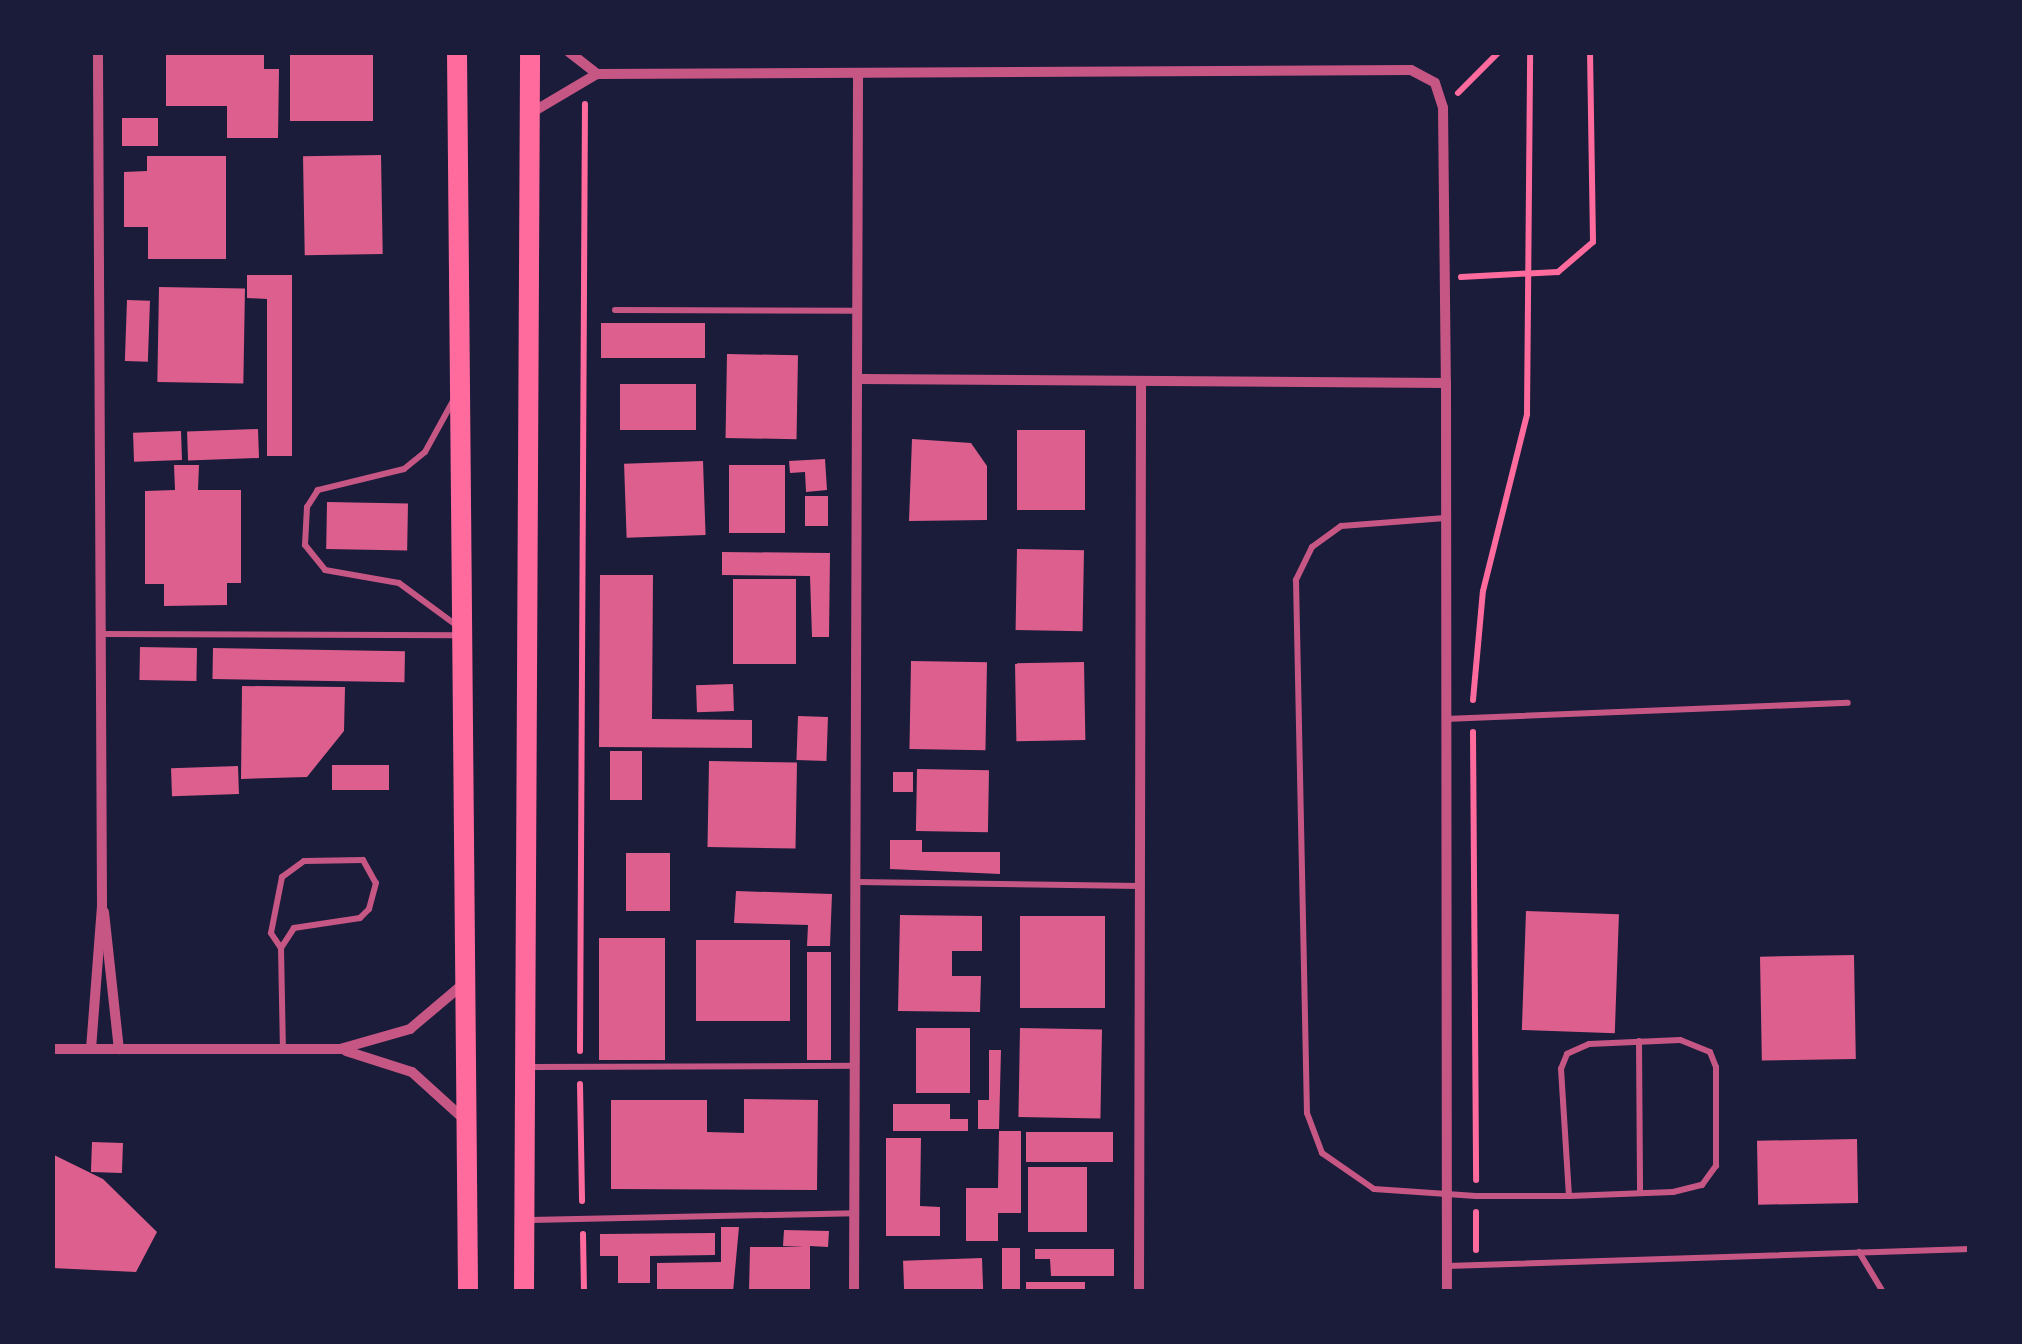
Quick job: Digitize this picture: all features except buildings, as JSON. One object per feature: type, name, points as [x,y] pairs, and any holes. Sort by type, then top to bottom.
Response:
[{"type":"main road","points":[[458,52],[468,1292]]},
{"type":"main road","points":[[524,1292],[526,116],[530,52]]},
{"type":"street","points":[[91,1049],[102,906],[98,52]]},
{"type":"street","points":[[569,52],[597,74]]},
{"type":"street","points":[[1162,52],[1162,68]]},
{"type":"street","points":[[526,116],[597,74],[1162,68],[1412,70],[1435,82],[1443,108],[1445,278],[1447,1292]]},
{"type":"street","points":[[854,1292],[861,379],[858,74]]},
{"type":"street","points":[[861,379],[1446,383]]},
{"type":"street","points":[[1139,1292],[1141,381]]},
{"type":"street","points":[[102,906],[119,1049]]},
{"type":"street","points":[[52,1049],[340,1049],[410,1029],[466,981]]},
{"type":"street","points":[[340,1049],[412,1072],[468,1123]]},
{"type":"lane","points":[[615,310],[860,311]]},
{"type":"lane","points":[[463,382],[415,461],[392,474],[336,480],[318,490],[307,507],[305,545],[317,566],[399,583],[465,633]]},
{"type":"lane","points":[[1445,518],[1340,526],[1312,547],[1295,598],[1306,1113],[1322,1153],[1354,1181],[1447,1196],[1569,1196],[1640,1193],[1702,1184],[1714,1174],[1718,1141],[1710,1052],[1688,1040],[1638,1041],[1581,1045],[1563,1062],[1569,1196]]},
{"type":"lane","points":[[101,634],[465,633]]},
{"type":"lane","points":[[1444,719],[1848,703]]},
{"type":"lane","points":[[281,948],[270,933],[282,877],[304,861],[362,860],[376,883],[370,908],[360,918],[294,928],[281,948],[276,969],[283,1049]]},
{"type":"lane","points":[[857,882],[1140,886]]},
{"type":"lane","points":[[1638,1041],[1640,1193]]},
{"type":"lane","points":[[524,1067],[856,1066]]},
{"type":"lane","points":[[524,1220],[854,1213]]},
{"type":"lane","points":[[1447,1266],[1970,1249]]},
{"type":"lane","points":[[1859,1252],[1883,1292]]},
{"type":"path","points":[[1443,108],[1499,52]]},
{"type":"path","points":[[1476,1265],[1476,631],[1527,414],[1532,275],[1530,52]]},
{"type":"path","points":[[1445,278],[1558,272],[1593,242],[1590,52]]},
{"type":"path","points":[[584,1292],[580,1066],[586,80]]}]
